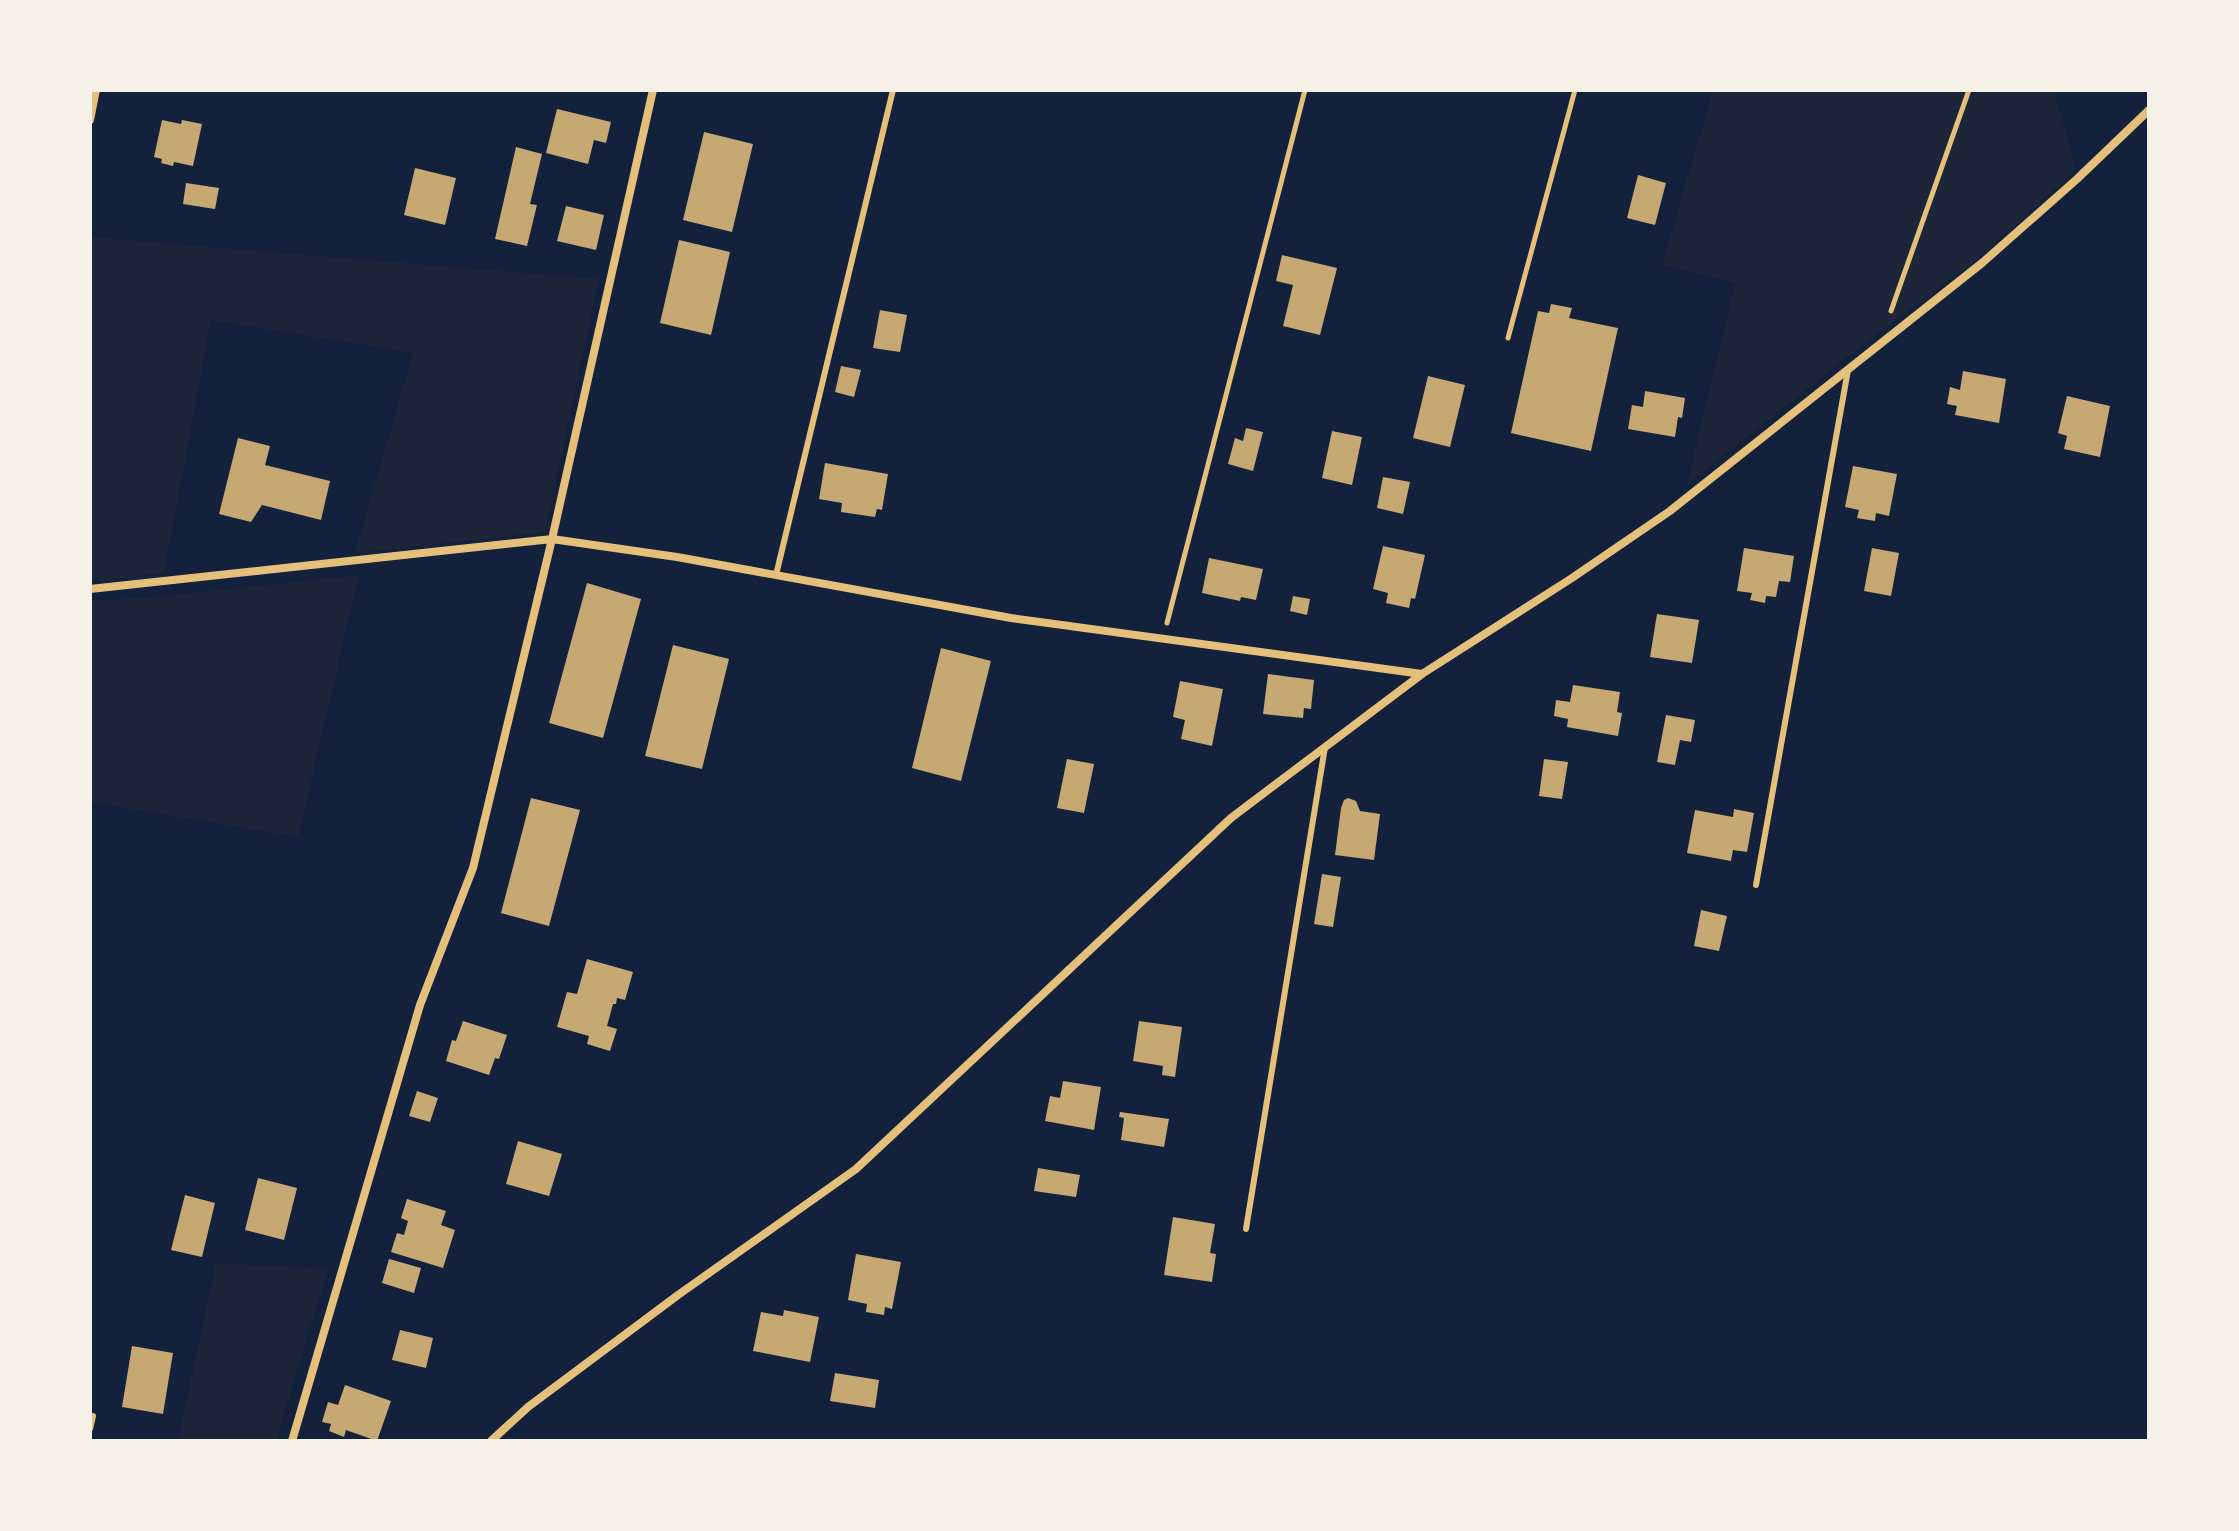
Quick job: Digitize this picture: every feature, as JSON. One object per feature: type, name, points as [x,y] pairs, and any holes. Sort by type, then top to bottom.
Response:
[{"type":"street","points":[[90,120],[96,90]]},
{"type":"street","points":[[292,1441],[420,1005],[473,868],[552,539],[653,90]]},
{"type":"street","points":[[491,1441],[528,1407],[856,1169],[1231,818],[1422,674],[1670,511],[1982,263],[2149,110]]},
{"type":"street","points":[[90,589],[552,539],[677,557],[1011,618],[1422,674]]},
{"type":"lane","points":[[776,575],[893,90]]},
{"type":"lane","points":[[1756,885],[1848,370]]},
{"type":"lane","points":[[1246,1229],[1326,747]]},
{"type":"lane","points":[[90,1429],[93,1416]]},
{"type":"path","points":[[1163,639],[1305,90]]},
{"type":"path","points":[[1508,338],[1575,90]]},
{"type":"path","points":[[1901,328],[1891,310],[1969,90]]},
{"type":"shaded area","points":[[1713,90],[2054,90],[2076,170],[1977,259],[1842,361],[1687,485],[1735,283],[1662,265]]},
{"type":"shaded area","points":[[90,237],[599,279],[545,532],[355,553],[413,353],[211,320],[164,573],[90,582]]},
{"type":"shaded area","points":[[359,575],[298,837],[90,802],[90,601]]},
{"type":"shaded area","points":[[216,1263],[328,1269],[276,1441],[178,1441]]},
{"type":"building","points":[[557,109],[611,122],[606,143],[594,140],[588,164],[546,153]]},
{"type":"building","points":[[162,120],[202,124],[193,166],[174,162],[173,166],[161,163],[162,159],[154,157]]},
{"type":"building","points":[[704,132],[753,144],[732,232],[683,220]]},
{"type":"building","points":[[516,147],[542,154],[530,204],[537,205],[527,246],[495,239]]},
{"type":"building","points":[[415,168],[456,178],[445,225],[404,215]]},
{"type":"building","points":[[1638,175],[1666,183],[1655,225],[1627,218]]},
{"type":"building","points":[[186,183],[219,188],[215,209],[183,204]]},
{"type":"building","points":[[566,206],[604,215],[596,250],[557,241]]},
{"type":"building","points":[[679,240],[730,252],[711,335],[660,323]]},
{"type":"building","points":[[1282,255],[1337,268],[1320,335],[1283,326],[1293,285],[1276,281]]},
{"type":"building","points":[[1551,304],[1572,308],[1569,318],[1618,328],[1591,451],[1511,433],[1538,311],[1549,313]]},
{"type":"building","points":[[880,310],[907,315],[900,352],[873,348]]},
{"type":"building","points":[[841,366],[861,370],[854,397],[835,392]]},
{"type":"building","points":[[1963,371],[2006,379],[1999,423],[1955,415],[1957,406],[1947,404],[1950,387],[1960,390]]},
{"type":"building","points":[[1428,376],[1465,385],[1450,447],[1413,438]]},
{"type":"building","points":[[1645,391],[1685,398],[1675,437],[1628,429],[1632,405],[1643,407]]},
{"type":"building","points":[[2067,396],[2110,406],[2100,457],[2064,449],[2067,436],[2058,433]]},
{"type":"building","points":[[1246,428],[1263,432],[1253,471],[1228,464],[1235,438],[1243,441]]},
{"type":"building","points":[[1332,431],[1362,437],[1352,485],[1322,478]]},
{"type":"building","points":[[238,438],[270,446],[265,465],[330,481],[321,520],[262,505],[251,522],[219,514]]},
{"type":"building","points":[[825,463],[888,474],[882,510],[877,509],[875,517],[841,512],[842,503],[819,499]]},
{"type":"building","points":[[1853,466],[1897,474],[1889,516],[1876,513],[1875,521],[1857,518],[1859,510],[1845,507]]},
{"type":"building","points":[[1383,477],[1410,482],[1403,514],[1377,508]]},
{"type":"building","points":[[1383,546],[1425,555],[1415,599],[1411,598],[1409,608],[1386,603],[1388,593],[1373,589]]},
{"type":"building","points":[[1744,548],[1794,556],[1790,582],[1779,581],[1776,597],[1766,596],[1765,603],[1750,600],[1752,593],[1737,591]]},
{"type":"building","points":[[1872,548],[1899,553],[1891,596],[1864,591]]},
{"type":"building","points":[[1209,558],[1263,569],[1256,600],[1241,597],[1240,601],[1202,593]]},
{"type":"building","points":[[587,583],[641,599],[603,738],[549,723]]},
{"type":"building","points":[[1293,596],[1310,599],[1307,615],[1290,611]]},
{"type":"building","points":[[1657,614],[1699,620],[1692,663],[1650,657]]},
{"type":"building","points":[[673,645],[729,659],[702,769],[645,756]]},
{"type":"building","points":[[941,648],[991,661],[961,781],[912,768]]},
{"type":"building","points":[[1268,674],[1314,680],[1311,709],[1304,708],[1303,718],[1263,714]]},
{"type":"building","points":[[1180,681],[1223,689],[1212,746],[1181,739],[1185,720],[1173,717]]},
{"type":"building","points":[[1573,685],[1620,692],[1617,712],[1622,713],[1618,736],[1567,727],[1568,719],[1554,716],[1556,700],[1570,702]]},
{"type":"building","points":[[1666,715],[1695,720],[1691,742],[1680,740],[1675,765],[1657,762]]},
{"type":"building","points":[[1067,759],[1094,764],[1084,813],[1057,808]]},
{"type":"building","points":[[1544,759],[1568,762],[1562,799],[1539,796]]},
{"type":"building","points":[[531,798],[580,810],[549,926],[501,913]]},
{"type":"building","points":[[1348,798],[1356,801],[1360,811],[1380,814],[1374,860],[1335,855],[1341,808]]},
{"type":"building","points":[[1734,809],[1754,813],[1747,852],[1733,850],[1731,861],[1687,853],[1695,810],[1733,817]]},
{"type":"building","points":[[1322,874],[1341,877],[1333,927],[1314,924]]},
{"type":"building","points":[[1701,910],[1727,916],[1719,951],[1694,946]]},
{"type":"building","points":[[587,959],[633,972],[625,1000],[617,998],[616,1004],[613,1004],[607,1026],[617,1029],[610,1051],[587,1044],[589,1036],[557,1027],[567,992],[577,994]]},
{"type":"building","points":[[463,1021],[507,1035],[499,1059],[495,1058],[489,1075],[446,1061],[452,1040],[456,1041]]},
{"type":"building","points":[[1139,1021],[1182,1027],[1175,1077],[1162,1075],[1163,1066],[1133,1061]]},
{"type":"building","points":[[1063,1081],[1101,1087],[1094,1130],[1045,1121],[1050,1096],[1060,1098]]},
{"type":"building","points":[[417,1091],[438,1098],[430,1122],[409,1116]]},
{"type":"building","points":[[1120,1112],[1169,1119],[1164,1147],[1121,1140],[1124,1118],[1119,1117]]},
{"type":"building","points":[[518,1141],[562,1154],[549,1196],[506,1184]]},
{"type":"building","points":[[1038,1168],[1080,1175],[1076,1197],[1034,1191]]},
{"type":"building","points":[[258,1178],[297,1188],[284,1240],[245,1230]]},
{"type":"building","points":[[185,1195],[215,1203],[202,1257],[171,1250]]},
{"type":"building","points":[[407,1199],[446,1211],[441,1225],[455,1230],[443,1268],[391,1252],[397,1233],[404,1235],[408,1221],[401,1218]]},
{"type":"building","points":[[1173,1217],[1215,1224],[1210,1253],[1216,1254],[1212,1282],[1164,1275]]},
{"type":"building","points":[[856,1254],[901,1262],[892,1309],[885,1307],[884,1315],[866,1312],[867,1304],[848,1300]]},
{"type":"building","points":[[389,1259],[421,1268],[414,1293],[382,1283]]},
{"type":"building","points":[[784,1310],[819,1317],[810,1362],[753,1351],[761,1312],[783,1316]]},
{"type":"building","points":[[400,1330],[433,1338],[426,1368],[392,1360]]},
{"type":"building","points":[[132,1346],[173,1353],[163,1414],[122,1407]]},
{"type":"building","points":[[835,1373],[879,1380],[875,1408],[830,1401]]},
{"type":"building","points":[[345,1385],[391,1401],[377,1441],[346,1430],[344,1437],[329,1431],[331,1424],[322,1422],[328,1402],[338,1405]]}]
